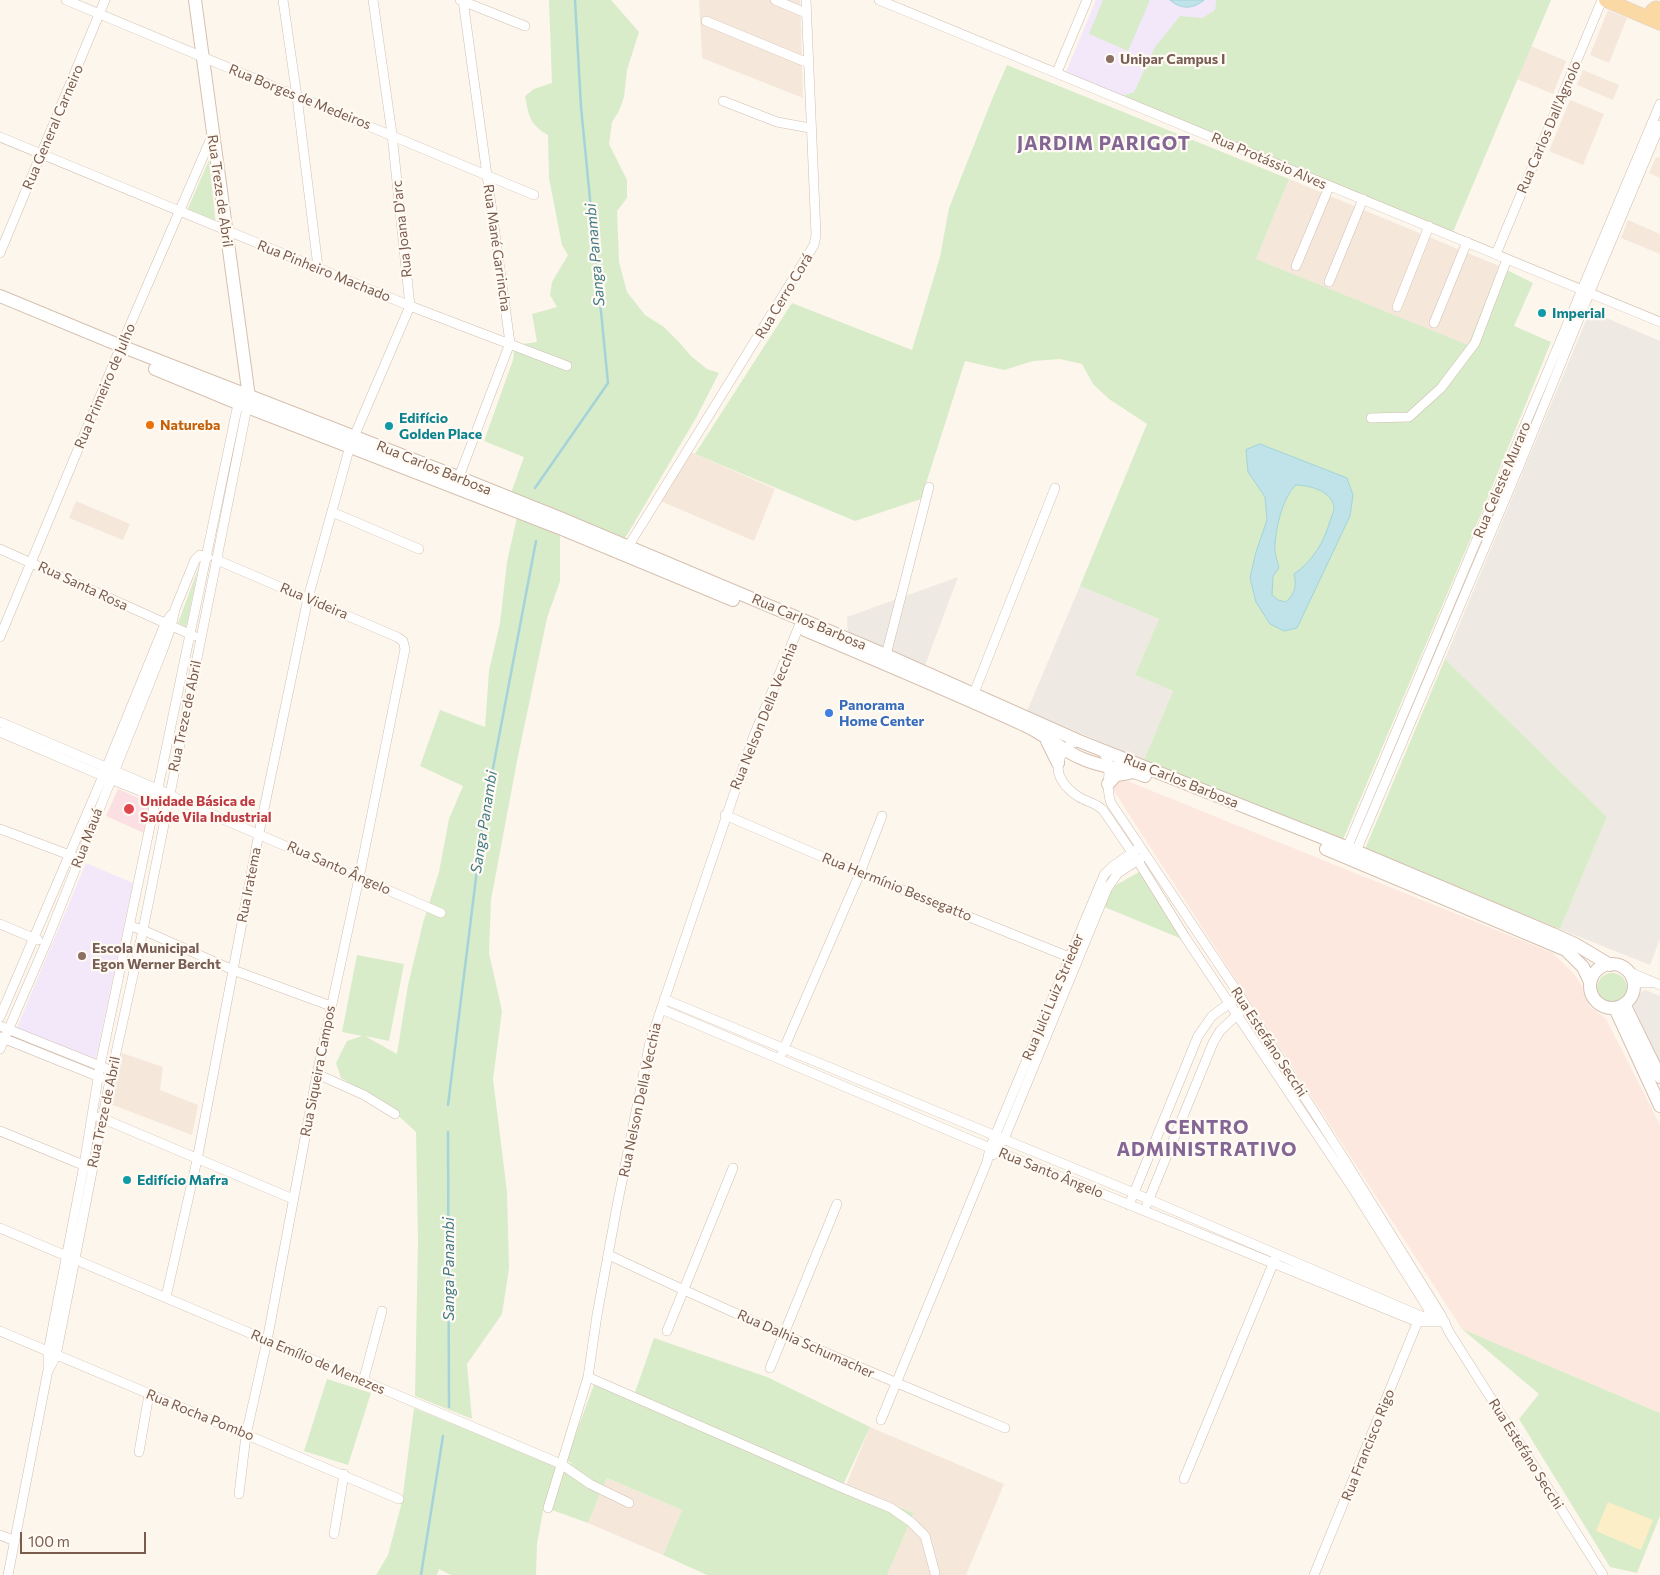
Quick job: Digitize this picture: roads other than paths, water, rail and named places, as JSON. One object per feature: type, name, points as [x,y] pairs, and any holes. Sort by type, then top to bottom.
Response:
[{"type":"main road","points":[[1604,0],[1660,23]]},
{"type":"main road","points":[[1650,0],[1660,4]]},
{"type":"main road","points":[[1660,9],[1656,8],[1652,11],[1652,15],[1660,23]]},
{"type":"street","name":"Rua Borges de Medeiros","points":[[66,0],[297,97],[392,134],[534,195]]},
{"type":"street","name":"Rua General Carneiro","points":[[0,253],[105,0]]},
{"type":"street","name":"Rua Treze de Abril","points":[[52,1354],[66,1255],[88,1167],[103,1119],[143,930],[168,797],[217,560],[244,397],[227,231],[212,136],[195,0]]},
{"type":"street","points":[[283,0],[318,267]]},
{"type":"street","name":"Rua Joana D'arc","points":[[352,442],[410,306],[392,134],[373,0]]},
{"type":"street","points":[[775,0],[806,13]]},
{"type":"street","name":"Rua Cerro Corá","points":[[625,550],[704,426],[814,245],[816,235],[806,0]]},
{"type":"street","name":"Rua Protássio Alves","points":[[879,0],[1660,322]]},
{"type":"street","points":[[1057,72],[1087,0]]},
{"type":"street","name":"Rua Carlos Dall'Agnolo","points":[[1496,254],[1604,0]]},
{"type":"street","points":[[462,1],[525,26]]},
{"type":"street","name":"Rua Mané Garrincha","points":[[456,482],[510,344],[462,1]]},
{"type":"street","points":[[706,21],[808,63]]},
{"type":"street","points":[[723,101],[777,122],[810,128]]},
{"type":"street","name":"Rua Celeste Muraro","points":[[1638,168],[1660,104]]},
{"type":"street","name":"Rua Celeste Muraro","points":[[1349,854],[1516,473],[1585,292],[1638,168],[1660,125]]},
{"type":"street","name":"Rua Pinheiro Machado","points":[[0,136],[410,306],[567,366]]},
{"type":"street","name":"Rua Primeiro de Julho","points":[[0,637],[119,350],[212,136]]},
{"type":"street","points":[[1296,266],[1329,187]]},
{"type":"street","points":[[1329,282],[1363,200]]},
{"type":"street","points":[[1397,307],[1429,226]]},
{"type":"street","points":[[1434,323],[1467,242]]},
{"type":"street","points":[[1371,418],[1409,417],[1441,388],[1475,343],[1507,259]]},
{"type":"street","name":"Rua Carlos Barbosa","points":[[0,296],[119,350]]},
{"type":"street","name":"Rua Carlos Barbosa","points":[[0,306],[244,397],[801,623],[886,655],[1079,741],[1224,802],[1349,854],[1553,934],[1610,964],[1622,967],[1658,984]]},
{"type":"street","name":"Rua Treze de Abril","points":[[8,1575],[48,1370],[75,1260],[88,1167],[92,1114],[100,1066],[190,635],[244,397]]},
{"type":"street","name":"Rua Iratema","points":[[166,1297],[197,1160],[260,833],[308,598],[352,442]]},
{"type":"street","points":[[886,655],[929,488]]},
{"type":"street","points":[[974,693],[1055,488]]},
{"type":"street","points":[[332,512],[419,548]]},
{"type":"street","name":"Rua Santa Rosa","points":[[0,549],[190,635],[201,638]]},
{"type":"street","name":"Rua Mauá","points":[[0,1049],[4,1027],[46,943],[79,859],[108,774],[195,560],[200,556],[208,557]]},
{"type":"street","name":"Rua Videira","points":[[217,560],[397,637],[403,641],[405,649]]},
{"type":"street","name":"Rua Carlos Barbosa","points":[[801,623],[1027,726],[1064,749],[1090,762],[1136,772],[1224,802]]},
{"type":"street","name":"Rua Nelson Della Vecchia","points":[[548,1508],[588,1377],[597,1315],[650,1042],[752,738],[801,623]]},
{"type":"street","name":"Rua Siqueira Campos","points":[[238,1494],[246,1434],[267,1341],[317,1074],[405,649]]},
{"type":"street","name":"Rua Santo Ângelo","points":[[0,722],[108,774]]},
{"type":"street","name":"Rua Santo Ângelo","points":[[0,732],[260,833],[441,913]]},
{"type":"street","points":[[1045,737],[1055,754],[1059,775],[1064,784],[1079,797],[1097,805],[1103,810],[1132,852],[1141,854],[1185,937],[1337,1156],[1439,1319]]},
{"type":"street","points":[[1058,763],[1064,749],[1079,741]]},
{"type":"street","points":[[1102,750],[1110,766]]},
{"type":"street","name":"Rua Estefáno Secchi","points":[[1110,766],[1108,796],[1111,803],[1141,854],[1240,996],[1337,1156]]},
{"type":"street","points":[[1108,784],[1116,775],[1136,772]]},
{"type":"street","points":[[0,1017],[69,856],[108,774]]},
{"type":"street","name":"Rua Hermínio Bessegatto","points":[[726,815],[860,873],[1069,957]]},
{"type":"street","points":[[780,1058],[860,873],[882,816]]},
{"type":"street","points":[[0,829],[79,859]]},
{"type":"street","name":"Rua Julci Luiz Strieder","points":[[999,1138],[1069,957],[1104,875],[1132,852]]},
{"type":"street","name":"Rua Julci Luiz Strieder","points":[[881,1420],[987,1162],[1107,889],[1118,873],[1141,854]]},
{"type":"street","name":"Rua Carlos Barbosa","points":[[1349,854],[1566,950],[1583,967],[1590,982],[1592,996],[1596,1001],[1608,1008],[1620,1006]]},
{"type":"street","points":[[0,924],[46,943]]},
{"type":"street","points":[[130,926],[233,970],[331,1006]]},
{"type":"street","points":[[1590,982],[1597,970],[1610,964]]},
{"type":"street","points":[[1620,1006],[1630,999],[1633,991],[1634,983],[1627,971]]},
{"type":"street","name":"Rua Carlos Barbosa","points":[[1634,983],[1658,984]]},
{"type":"street","points":[[1129,1205],[1198,1036],[1212,1016],[1240,996]]},
{"type":"street","name":"Rua Santo Ângelo","points":[[664,999],[1134,1193],[1275,1258],[1420,1319],[1439,1319]]},
{"type":"street","points":[[1620,1006],[1660,1076]]},
{"type":"street","points":[[1620,1006],[1660,1106]]},
{"type":"street","points":[[1144,1211],[1213,1043],[1220,1030],[1246,1007]]},
{"type":"street","name":"Rua Santo Ângelo","points":[[661,1009],[1129,1205],[1275,1258]]},
{"type":"street","points":[[4,1027],[112,1070]]},
{"type":"street","points":[[2,1038],[110,1080]]},
{"type":"street","points":[[317,1074],[364,1095],[395,1114]]},
{"type":"street","points":[[92,1114],[293,1199]]},
{"type":"street","points":[[0,1131],[88,1167]]},
{"type":"street","points":[[667,1331],[733,1168]]},
{"type":"street","points":[[770,1368],[837,1204]]},
{"type":"street","name":"Rua Emílio de Menezes","points":[[0,1228],[561,1464],[590,1484],[628,1503]]},
{"type":"street","name":"Rua Dalhia Schumacher","points":[[609,1255],[682,1290],[897,1384],[1005,1428]]},
{"type":"street","points":[[1184,1479],[1275,1258]]},
{"type":"street","points":[[363,1382],[382,1312]]},
{"type":"street","name":"Rua Francisco Rigo","points":[[1314,1575],[1420,1319]]},
{"type":"street","name":"Rua Estefáno Secchi","points":[[1439,1319],[1604,1575]]},
{"type":"street","name":"Rua Rocha Pombo","points":[[0,1331],[344,1474],[399,1499]]},
{"type":"street","points":[[588,1377],[891,1508],[911,1522],[924,1536],[935,1573]]},
{"type":"street","points":[[139,1452],[149,1394]]},
{"type":"street","points":[[334,1534],[344,1474]]},
{"type":"street","points":[[0,1535],[15,1541]]},
{"type":"water","points":[[1170,0],[1204,0],[1192,7],[1183,7]]},
{"type":"water","points":[[1260,444],[1347,478],[1353,495],[1350,516],[1297,628],[1284,631],[1270,624],[1256,602],[1250,578],[1256,552],[1267,520],[1265,497],[1248,472],[1246,450]],"holes":[[[1296,485],[1302,485],[1326,494],[1330,498],[1334,510],[1325,536],[1317,550],[1307,563],[1294,574],[1294,589],[1286,602],[1278,600],[1272,595],[1273,576],[1279,568],[1275,552],[1276,536],[1280,516],[1287,498]]]},
{"type":"waterway","name":"Sanga Panambi","points":[[535,488],[608,383],[581,107],[575,0]]},
{"type":"waterway","name":"Sanga Panambi","points":[[448,1105],[483,821],[536,541]]},
{"type":"waterway","name":"Sanga Panambi","points":[[448,1132],[449,1407]]},
{"type":"waterway","name":"Sanga Panambi","points":[[421,1575],[443,1436]]},
{"type":"place","name":"Unipar Campus I","points":[[1110,59]]},
{"type":"place","name":"Imperial","points":[[1542,313]]},
{"type":"place","name":"Natureba","points":[[150,425]]},
{"type":"place","name":"Edifício Golden Place","points":[[389,426]]},
{"type":"place","name":"Panorama Home Center","points":[[829,713]]},
{"type":"place","name":"Unidade Básica de Saúde Vila Industrial","points":[[129,809]]},
{"type":"place","name":"Escola Municipal Egon Werner Bercht","points":[[82,956]]},
{"type":"place","name":"Edifício Mafra","points":[[127,1180]]},
{"type":"district","name":"JARDIM PARIGOT","points":[[1104,144]]},
{"type":"district","name":"CENTRO ADMINISTRATIVO","points":[[1207,1139]]}]
